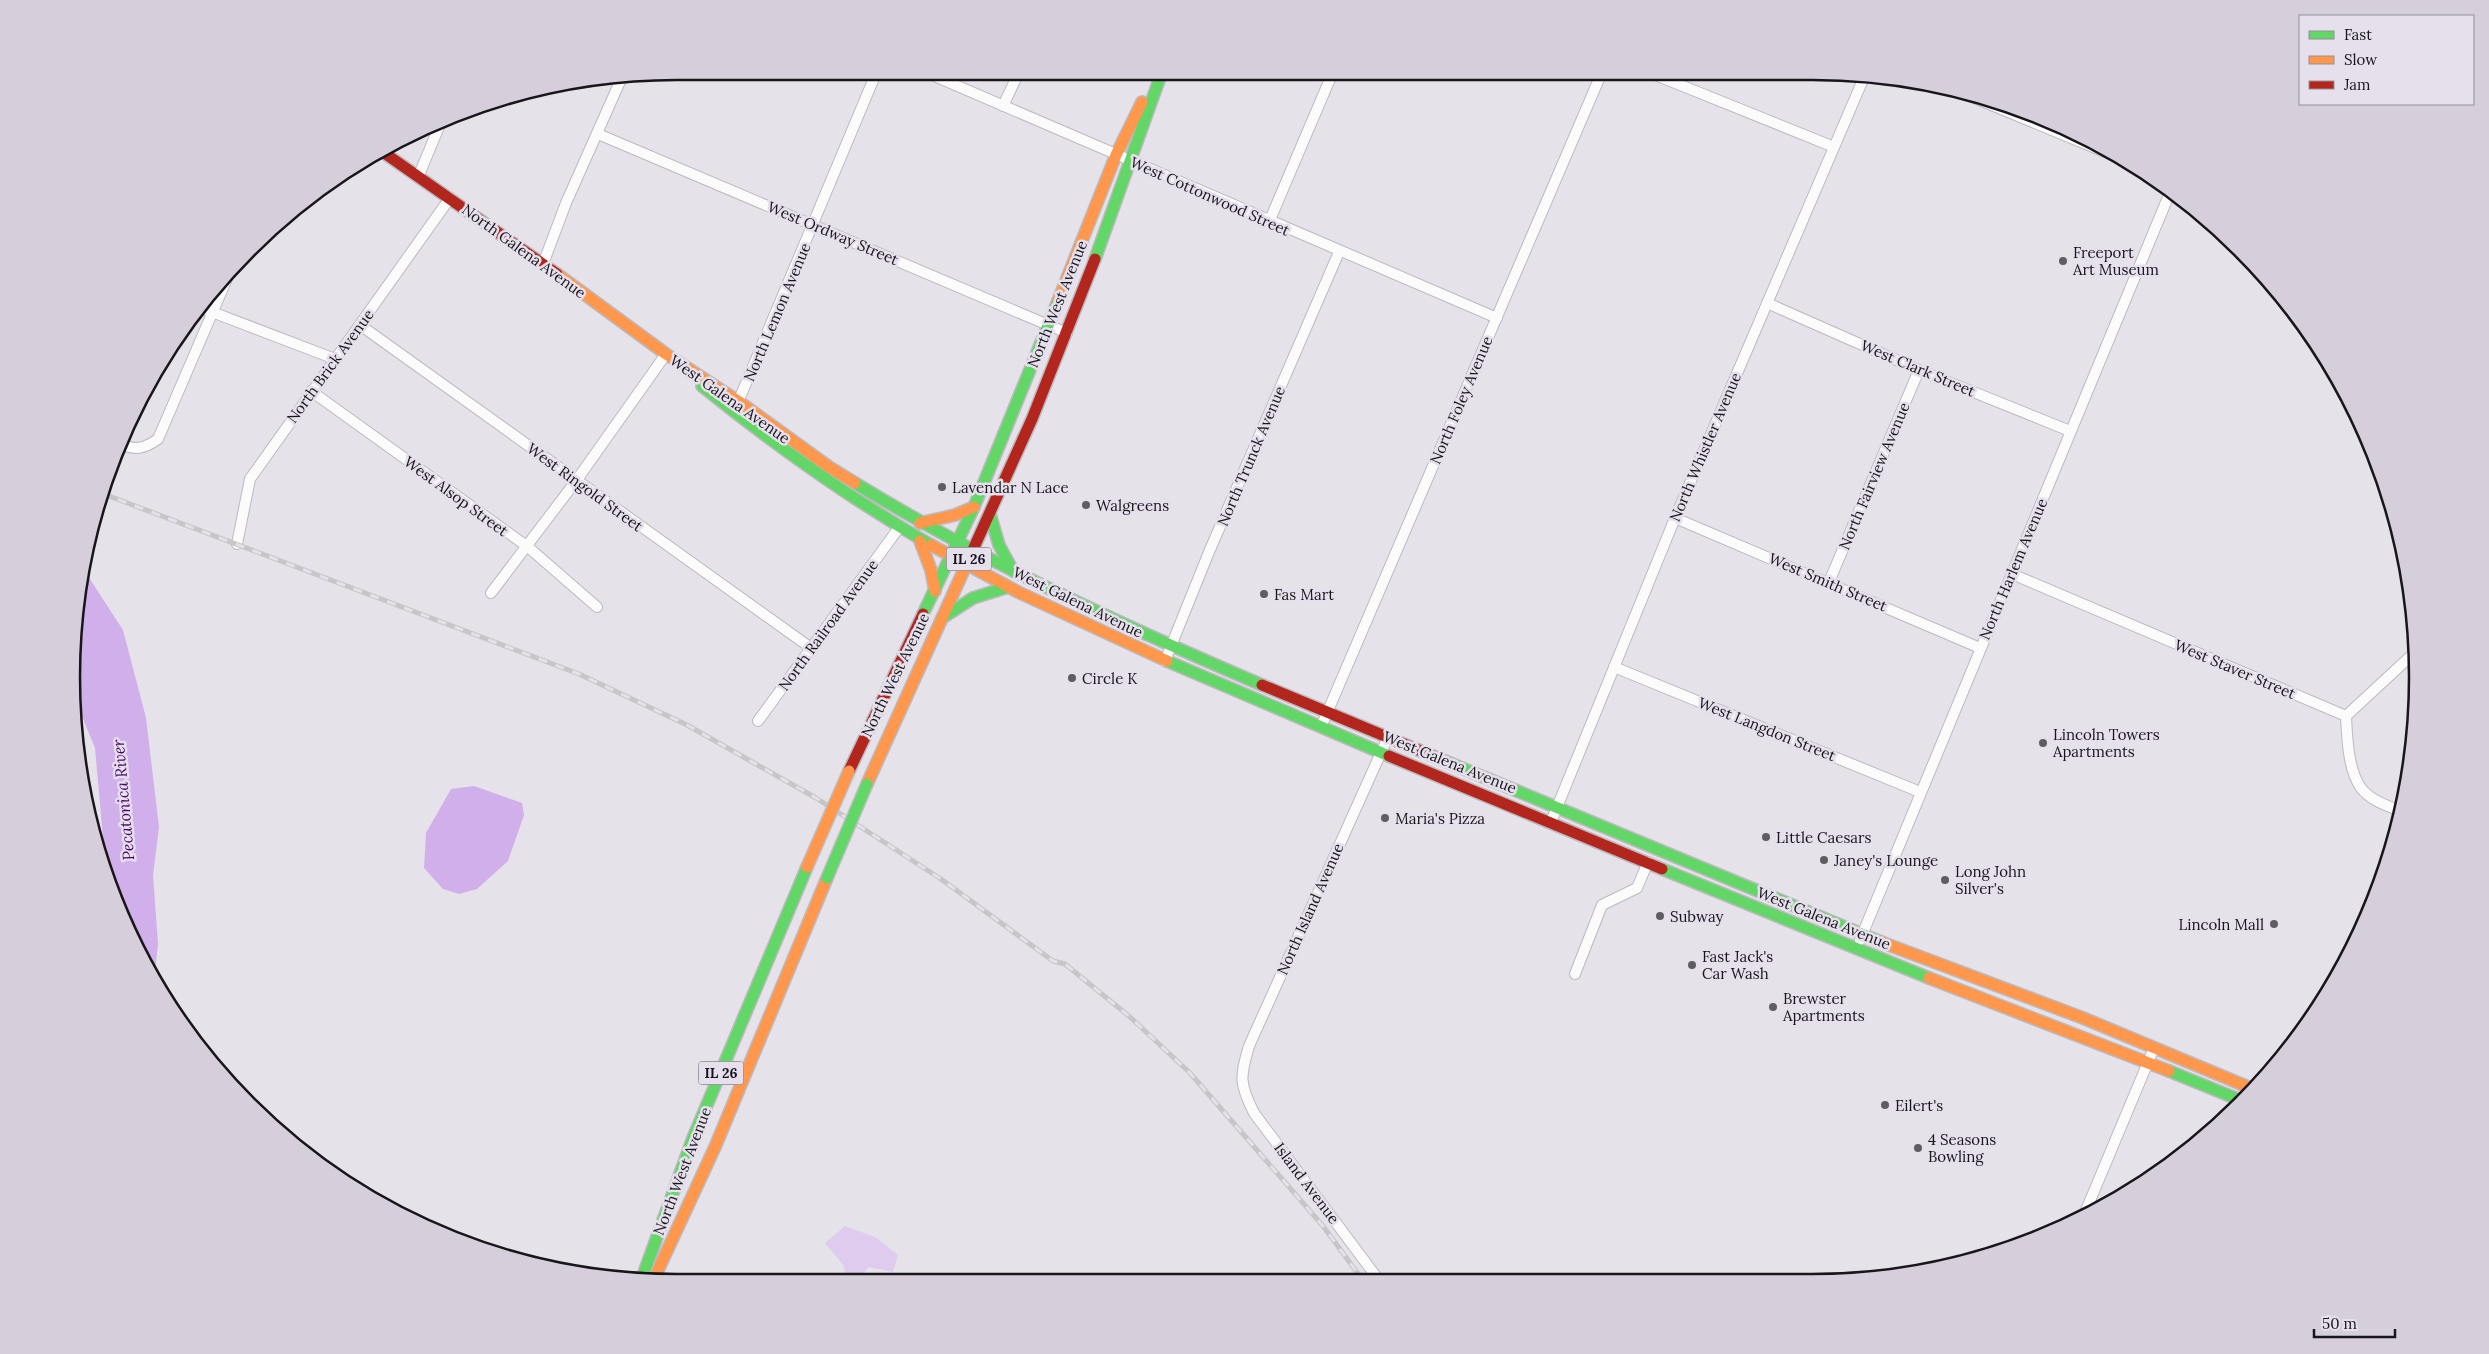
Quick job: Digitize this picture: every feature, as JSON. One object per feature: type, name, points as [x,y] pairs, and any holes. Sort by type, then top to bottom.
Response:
[{"type":"main road","name":"North West Avenue","points":[[644,1273],[693,1138],[807,867],[849,771],[958,543],[1049,325],[1116,155],[1154,80]]},
{"type":"main road","name":"North West Avenue","points":[[656,1273],[715,1147],[867,784],[990,514],[1067,333],[1159,80]]},
{"type":"main road","name":"North Galena Avenue","points":[[388,155],[419,175],[666,354]]},
{"type":"main road","name":"West Galena Avenue","points":[[666,354],[738,401],[829,467],[920,523],[973,551],[1171,646],[1862,935],[2082,1018],[2246,1086]]},
{"type":"main road","name":"West Galena Avenue","points":[[666,354],[733,413],[818,477],[898,529],[966,567],[1008,587],[1165,661],[1381,753],[1856,949],[2148,1062],[2235,1098]]},
{"type":"main road","points":[[920,523],[955,515],[974,506]]},
{"type":"main road","points":[[990,514],[999,545],[1014,571]]},
{"type":"main road","points":[[920,541],[932,570],[935,591]]},
{"type":"main road","points":[[942,618],[970,598],[1008,587]]},
{"type":"street","name":"North Lemon Avenue","points":[[733,413],[874,80]]},
{"type":"street","name":"West Cottonwood Street","points":[[943,80],[1269,222],[1497,318]]},
{"type":"street","points":[[1003,106],[1015,80]]},
{"type":"street","points":[[1269,222],[1330,80]]},
{"type":"street","name":"North Foley Avenue","points":[[1321,727],[1599,80]]},
{"type":"street","points":[[1668,80],[1834,147]]},
{"type":"street","name":"North Whistler Avenue","points":[[1551,822],[1675,518],[1862,82]]},
{"type":"street","points":[[543,264],[566,203],[620,83]]},
{"type":"street","points":[[419,175],[438,130]]},
{"type":"street","name":"West Ordway Street","points":[[598,134],[1067,333]]},
{"type":"street","name":"North Brick Avenue","points":[[237,544],[250,479],[310,392],[450,198]]},
{"type":"street","name":"North Harlem Avenue","points":[[1856,949],[2168,198]]},
{"type":"street","name":"North Trunck Avenue","points":[[1165,661],[1213,543],[1339,252]]},
{"type":"street","points":[[126,447],[131,449],[146,448],[158,439],[224,288]]},
{"type":"street","name":"West Clark Street","points":[[1767,303],[1919,370],[2070,431]]},
{"type":"street","points":[[206,310],[334,360]]},
{"type":"street","name":"West Ringold Street","points":[[360,325],[811,648]]},
{"type":"street","points":[[491,593],[528,547],[666,354]]},
{"type":"street","name":"North Fairview Avenue","points":[[1829,582],[1919,370]]},
{"type":"street","name":"West Alsop Street","points":[[310,392],[528,547],[596,607]]},
{"type":"street","name":"West Smith Street","points":[[1675,518],[1829,582],[1980,648]]},
{"type":"street","name":"North Railroad Avenue","points":[[758,721],[898,529]]},
{"type":"street","name":"West Staver Street","points":[[2012,574],[2346,716]]},
{"type":"street","points":[[2394,808],[2379,802],[2361,787],[2348,748],[2346,716],[2409,659]]},
{"type":"street","name":"West Langdon Street","points":[[1614,667],[1920,792]]},
{"type":"street","name":"North Island Avenue","points":[[1241,1083],[1242,1071],[1249,1046],[1388,737]]},
{"type":"street","points":[[1575,974],[1602,905],[1637,888],[1648,862]]},
{"type":"street","points":[[2088,1206],[2154,1048]]},
{"type":"street","name":"Island Avenue","points":[[1241,1083],[1254,1113],[1374,1274]]},
{"type":"shaded area","points":[[845,1226],[875,1237],[898,1255],[893,1272],[869,1267],[863,1274],[845,1274],[844,1266],[825,1243]]},
{"type":"water","name":"Pecatonica River","points":[[88,577],[123,630],[146,718],[159,827],[153,875],[158,944],[155,967],[125,905],[103,843],[95,748],[81,714],[81,638]]},
{"type":"water","points":[[474,786],[522,803],[524,815],[508,861],[477,889],[459,894],[443,889],[424,868],[426,833],[451,789]]},
{"type":"railway","points":[[108,496],[579,674],[687,725],[816,798],[941,879],[1053,961],[1065,964],[1130,1017],[1190,1073],[1323,1226],[1358,1274]]},
{"type":"traffic: fast","points":[[1095,259],[1159,80]]},
{"type":"traffic: fast","points":[[923,614],[974,507],[1058,301]]},
{"type":"traffic: fast","points":[[702,386],[813,470],[871,509],[931,545]]},
{"type":"traffic: fast","points":[[855,483],[953,539],[1054,591],[1262,685]]},
{"type":"traffic: fast","points":[[990,514],[999,545],[1013,571]]},
{"type":"traffic: fast","points":[[942,618],[973,598],[1008,587]]},
{"type":"traffic: fast","points":[[1167,661],[1389,756]]},
{"type":"traffic: fast","points":[[1440,759],[1881,942]]},
{"type":"traffic: fast","points":[[827,878],[867,784]]},
{"type":"traffic: fast","points":[[644,1273],[693,1138],[807,867]]},
{"type":"traffic: fast","points":[[1662,869],[1929,978]]},
{"type":"traffic: fast","points":[[2169,1071],[2235,1098]]},
{"type":"traffic: slow","points":[[1058,301],[1116,155],[1142,102]]},
{"type":"traffic: slow","points":[[557,274],[666,354],[738,401],[829,467],[855,483]]},
{"type":"traffic: slow","points":[[920,523],[955,515],[974,507]]},
{"type":"traffic: slow","points":[[920,541],[931,570],[935,591]]},
{"type":"traffic: slow","points":[[931,545],[1018,592],[1167,661]]},
{"type":"traffic: slow","points":[[867,784],[972,552]]},
{"type":"traffic: slow","points":[[807,867],[849,771]]},
{"type":"traffic: slow","points":[[656,1273],[715,1147],[827,878]]},
{"type":"traffic: slow","points":[[1881,942],[2083,1018],[2246,1086]]},
{"type":"traffic: slow","points":[[1929,978],[2169,1071]]},
{"type":"traffic: jam","points":[[387,155],[557,274]]},
{"type":"traffic: jam","points":[[972,552],[1032,419],[1095,259]]},
{"type":"traffic: jam","points":[[849,771],[923,614]]},
{"type":"traffic: jam","points":[[1262,685],[1440,759]]},
{"type":"traffic: jam","points":[[1389,756],[1662,869]]},
{"type":"place","name":"Freeport Art Museum","points":[[2063,261]]},
{"type":"place","name":"Lavendar N Lace","points":[[942,487]]},
{"type":"place","name":"Walgreens","points":[[1086,505]]},
{"type":"place","name":"Fas Mart","points":[[1264,594]]},
{"type":"place","name":"Circle K","points":[[1072,678]]},
{"type":"place","name":"Lincoln Towers Apartments","points":[[2043,743]]},
{"type":"place","name":"Maria's Pizza","points":[[1385,818]]},
{"type":"place","name":"Little Caesars","points":[[1766,837]]},
{"type":"place","name":"Janey's Lounge","points":[[1824,860]]},
{"type":"place","name":"Long John Silver's","points":[[1945,880]]},
{"type":"place","name":"Subway","points":[[1660,916]]},
{"type":"place","name":"Lincoln Mall","points":[[2274,924]]},
{"type":"place","name":"Fast Jack's Car Wash","points":[[1692,965]]},
{"type":"place","name":"Brewster Apartments","points":[[1773,1007]]},
{"type":"place","name":"Eilert's","points":[[1885,1105]]},
{"type":"place","name":"4 Seasons Bowling","points":[[1918,1148]]}]
